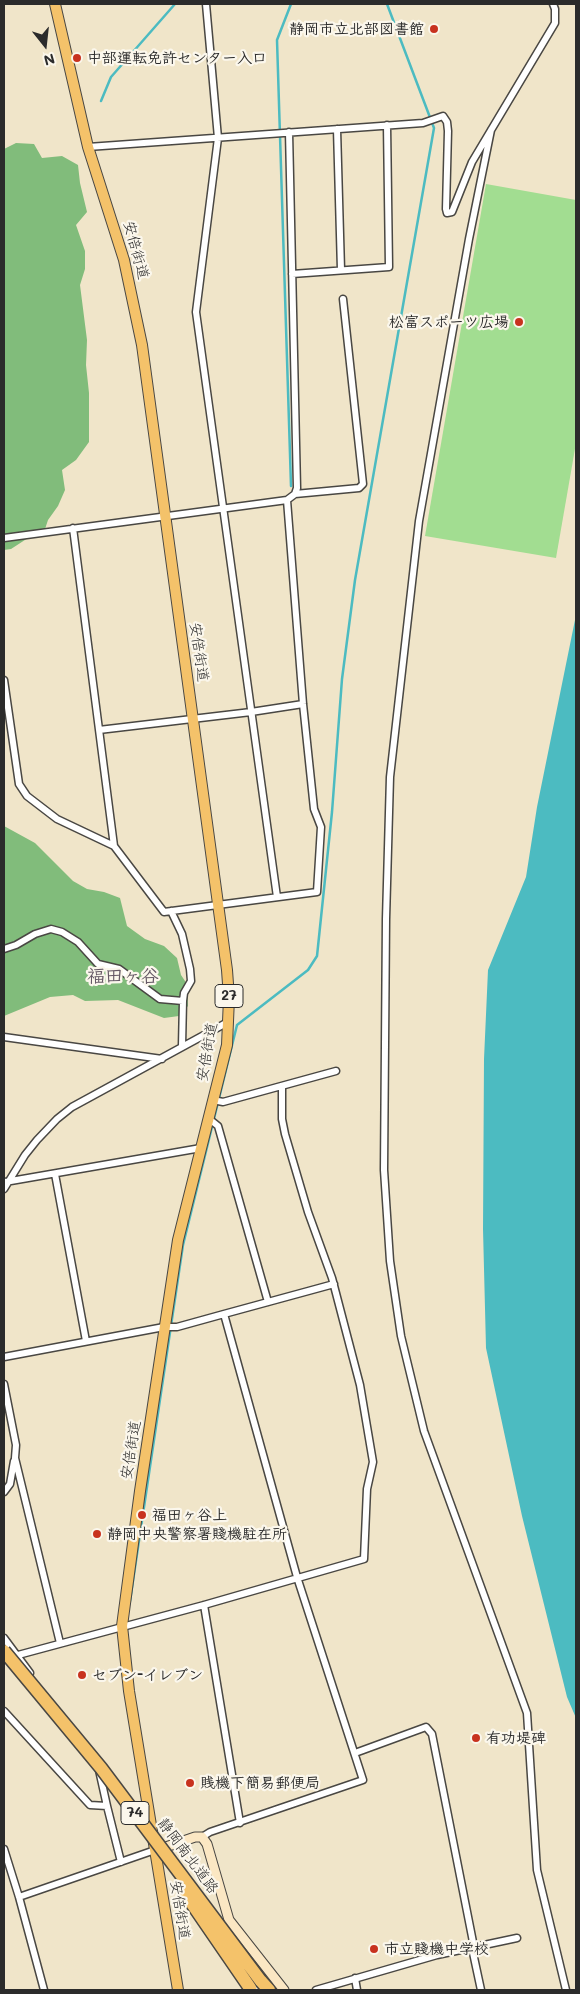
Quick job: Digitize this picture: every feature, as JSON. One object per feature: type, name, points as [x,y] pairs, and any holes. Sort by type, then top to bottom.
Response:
[{"type":"highway","name":"静岡南北道路","points":[[7,1656],[141,1829],[258,1988]]},
{"type":"main road","name":"安倍街道","points":[[56,4],[88,146],[124,260],[142,345],[227,970],[229,998],[227,1045],[178,1240],[140,1491],[122,1626],[128,1691],[178,1990]]},
{"type":"street","points":[[206,4],[218,138],[196,312],[277,897]]},
{"type":"street","points":[[88,146],[425,122],[443,116],[447,122],[448,132],[446,209],[447,213],[452,212],[472,162],[555,23],[553,4]]},
{"type":"street","points":[[292,274],[389,266],[387,125]]},
{"type":"street","points":[[338,129],[341,270]]},
{"type":"street","points":[[491,130],[469,238],[420,521],[390,777],[386,919],[384,1170],[390,1261],[400,1327],[424,1431],[526,1713],[537,1870],[566,1990]]},
{"type":"street","points":[[289,132],[297,488],[295,494]]},
{"type":"street","points":[[4,538],[223,510],[287,500],[295,494],[359,488],[363,484],[343,299]]},
{"type":"street","points":[[4,680],[19,784],[27,796],[57,820],[114,846],[164,912],[317,892],[321,827],[314,809],[287,500]]},
{"type":"street","points":[[73,528],[114,846]]},
{"type":"street","points":[[99,730],[304,704]]},
{"type":"street","points":[[171,911],[182,934],[191,981],[184,993],[182,1046]]},
{"type":"street","points":[[4,949],[16,945],[35,934],[52,929],[57,930],[78,942],[98,964],[119,968],[160,999],[183,1001]]},
{"type":"street","points":[[5,1185],[37,1140],[57,1119],[72,1107],[228,1022]]},
{"type":"street","points":[[4,1037],[162,1058]]},
{"type":"street","points":[[213,1100],[223,1102],[336,1071]]},
{"type":"street","points":[[7,1656],[204,1605],[364,1559],[367,1489],[373,1462],[360,1385],[334,1284],[308,1212],[285,1134],[282,1119],[282,1086]]},
{"type":"street","points":[[208,1118],[218,1126],[268,1302]]},
{"type":"street","points":[[5,1185],[55,1174],[201,1148]]},
{"type":"street","points":[[55,1174],[86,1341]]},
{"type":"street","points":[[4,1357],[164,1327],[176,1327],[334,1284]]},
{"type":"street","points":[[19,1897],[155,1850],[195,1837],[202,1837],[210,1832],[363,1780],[297,1577],[224,1314]]},
{"type":"street","points":[[4,1384],[16,1444],[10,1484],[4,1492]]},
{"type":"street","points":[[15,1458],[60,1643]]},
{"type":"street","points":[[204,1605],[240,1823]]},
{"type":"street","points":[[4,1638],[7,1656],[92,1751],[96,1758],[121,1862]]},
{"type":"street","points":[[4,1711],[90,1805],[107,1806]]},
{"type":"street","points":[[355,1753],[426,1727],[432,1734],[480,1990]]},
{"type":"street","points":[[202,1837],[207,1844],[229,1920],[284,1990]]},
{"type":"street","points":[[4,1849],[44,1990]]},
{"type":"street","points":[[316,1990],[438,1955],[517,1938]]},
{"type":"street","points":[[355,1978],[357,1990]]},
{"type":"green space","points":[[16,143],[34,144],[42,158],[62,156],[78,165],[87,212],[76,225],[85,251],[85,269],[80,285],[87,340],[89,442],[76,460],[62,470],[65,490],[58,506],[48,520],[44,532],[28,538],[11,549],[4,550],[4,149]]},
{"type":"green space","name":"松富スポーツ広場","points":[[486,184],[576,200],[576,443],[556,558],[425,536]]},
{"type":"green space","points":[[4,826],[35,843],[73,881],[87,889],[104,892],[120,898],[127,926],[145,939],[164,946],[177,958],[181,975],[187,984],[188,1006],[179,1016],[164,1018],[118,1000],[85,1001],[73,995],[50,997],[4,1016]]},
{"type":"water","points":[[576,615],[576,1718],[567,1697],[522,1516],[486,1348],[483,1229],[484,1059],[488,970],[526,877],[537,807]]},
{"type":"waterway","points":[[101,101],[111,77],[175,4]]},
{"type":"waterway","points":[[291,4],[277,40],[291,486]]},
{"type":"waterway","points":[[130,1601],[183,1245],[237,1025],[308,970],[317,956],[332,812],[342,679],[355,580],[434,128],[387,4]]},
{"type":"place","name":"静岡市立北部図書館","points":[[434,29]]},
{"type":"place","name":"中部運転免許センター入口","points":[[77,58]]},
{"type":"place","name":"松富スポーツ広場","points":[[519,322]]},
{"type":"place","name":"福田ヶ谷上","points":[[142,1515]]},
{"type":"place","name":"静岡中央警察署賤機駐在所","points":[[97,1534]]},
{"type":"place","name":"セブン-イレブン","points":[[82,1675]]},
{"type":"place","name":"有功堤碑","points":[[476,1738]]},
{"type":"place","name":"賎機下簡易郵便局","points":[[190,1783]]},
{"type":"place","name":"市立賤機中学校","points":[[374,1949]]},
{"type":"district","name":"福田ヶ谷","points":[[123,976]]}]
